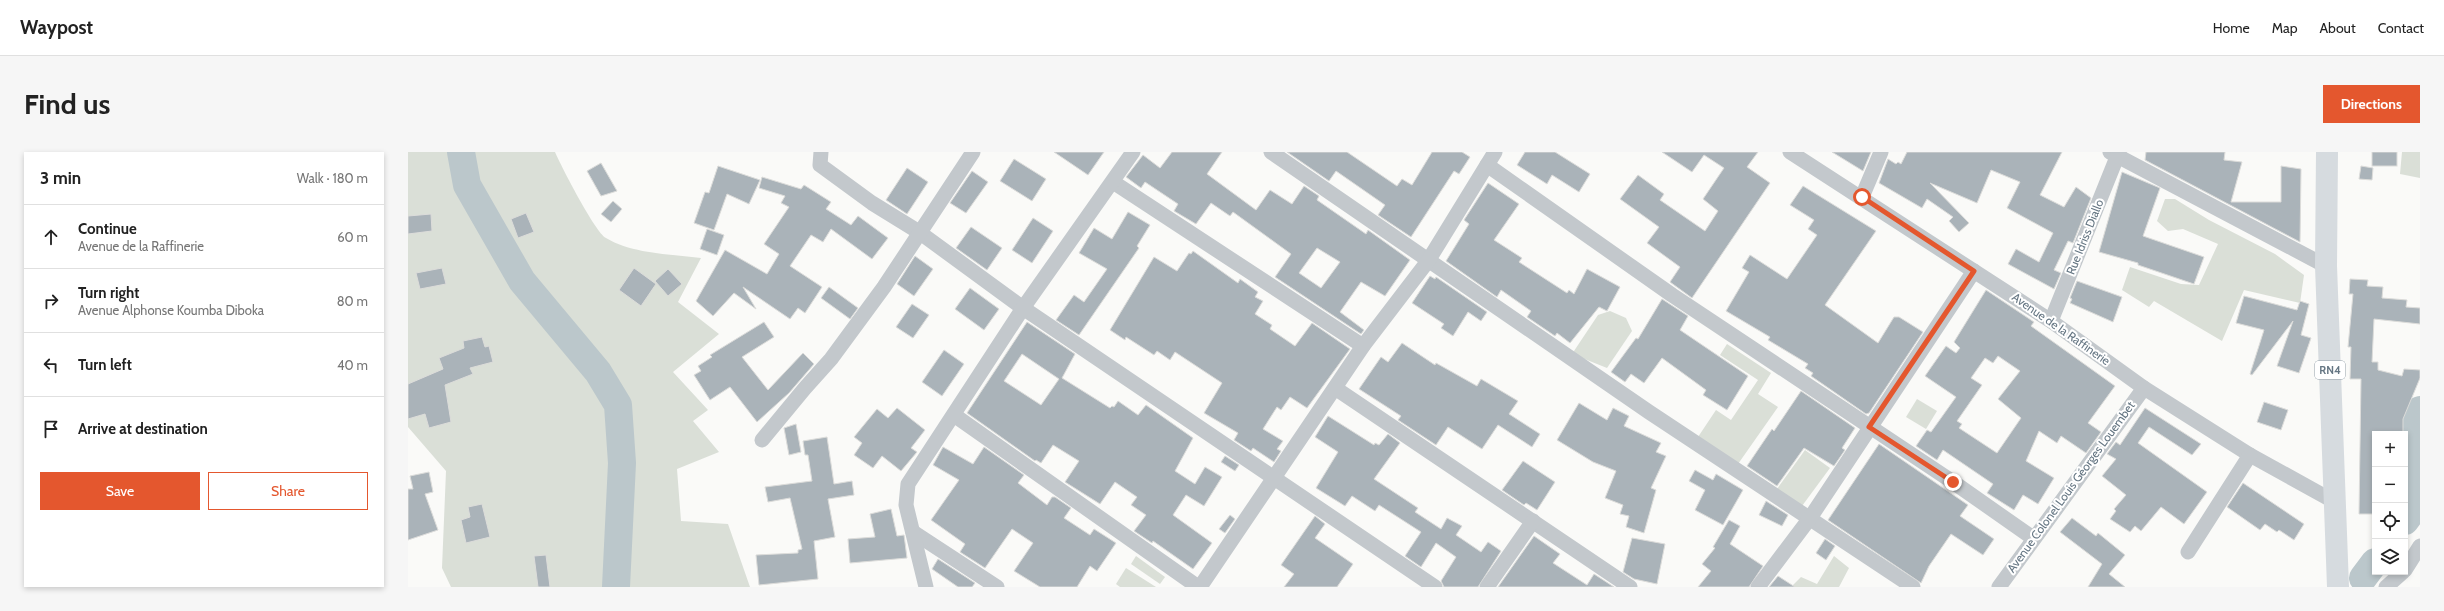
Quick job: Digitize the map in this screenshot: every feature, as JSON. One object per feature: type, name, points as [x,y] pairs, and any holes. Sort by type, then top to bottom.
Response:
[{"type":"highway","name":"RN4","points":[[2327,152],[2326,266],[2338,587]]},
{"type":"street","points":[[821,152],[820,165],[872,203],[919,232],[1023,308],[1435,587]]},
{"type":"street","points":[[762,440],[831,359],[884,287],[973,152]]},
{"type":"street","points":[[926,587],[906,505],[908,484],[1023,308],[1133,152]]},
{"type":"street","points":[[1271,152],[1649,412],[1913,587]]},
{"type":"street","points":[[954,414],[1199,587],[1363,346],[1428,260],[1495,152]]},
{"type":"street","name":"Avenue de la Raffinerie","points":[[1790,152],[1862,197],[2051,321],[2144,388],[2250,455],[2335,502]]},
{"type":"street","points":[[1862,197],[1881,152]]},
{"type":"street","points":[[2116,153],[2326,266]]},
{"type":"street","name":"Rue Idriss Diallo","points":[[2051,321],[2116,153]]},
{"type":"street","points":[[1487,165],[1672,295],[1953,482],[2032,538]]},
{"type":"street","points":[[1113,182],[1363,346]]},
{"type":"street","points":[[1758,587],[1810,518],[1974,271]]},
{"type":"street","points":[[1335,388],[1630,587]]},
{"type":"street","name":"Avenue Colonel Louis Géorges Louembet","points":[[1999,587],[2032,538],[2144,388]]},
{"type":"street","points":[[2188,552],[2250,455]]},
{"type":"street","points":[[1487,587],[1533,521]]},
{"type":"street","points":[[913,532],[997,587]]},
{"type":"street","points":[[2408,565],[2420,546]]},
{"type":"street","points":[[2386,587],[2400,575]]},
{"type":"shaded area","points":[[408,152],[555,152],[594,224],[606,238],[640,250],[701,258],[678,302],[719,334],[673,372],[708,410],[693,421],[719,452],[677,469],[681,521],[728,524],[750,587],[451,587],[442,568],[446,471],[408,427]]},
{"type":"shaded area","points":[[2402,152],[2420,152],[2420,178],[2400,174]]},
{"type":"shaded area","points":[[2165,199],[2175,199],[2209,220],[2275,254],[2304,275],[2300,303],[2244,290],[2222,341],[2154,301],[2149,307],[2122,290],[2130,267],[2181,284],[2199,285],[2218,244],[2183,229],[2168,231],[2157,221]]},
{"type":"shaded area","points":[[1610,311],[1626,318],[1632,331],[1607,368],[1572,354],[1598,315]]},
{"type":"shaded area","points":[[1727,344],[1771,373],[1758,394],[1778,407],[1738,464],[1698,437],[1716,410],[1731,420],[1758,380],[1720,355]]},
{"type":"shaded area","points":[[1917,399],[1937,411],[1926,429],[1906,417]]},
{"type":"shaded area","points":[[1805,450],[1830,468],[1802,506],[1777,489]]},
{"type":"shaded area","points":[[1136,556],[1165,577],[1160,584],[1131,564]]},
{"type":"shaded area","points":[[1834,556],[1849,568],[1839,587],[1791,587],[1801,577],[1817,584]]},
{"type":"shaded area","points":[[1126,568],[1156,587],[1120,587],[1116,584]]},
{"type":"building","points":[[1054,152],[1104,152],[1088,175]]},
{"type":"building","points":[[1172,152],[1222,152],[1207,174],[1256,210],[1270,190],[1292,204],[1304,186],[1319,196],[1317,200],[1366,234],[1368,230],[1410,260],[1385,296],[1361,282],[1340,312],[1364,330],[1361,334],[1275,277],[1291,254],[1233,212],[1230,216],[1211,203],[1196,224],[1174,211],[1178,204],[1145,182],[1141,188],[1126,177],[1143,155],[1160,168]],"holes":[[[1317,248],[1340,262],[1321,288],[1299,273]]]},
{"type":"building","points":[[1287,152],[1347,152],[1397,186],[1402,179],[1412,185],[1432,152],[1462,152],[1470,157],[1459,174],[1454,171],[1411,237],[1378,215],[1385,205],[1336,171],[1329,181]]},
{"type":"building","points":[[1525,152],[1555,152],[1590,174],[1579,192],[1552,175],[1547,184],[1517,165]]},
{"type":"building","points":[[1662,152],[1758,152],[1747,167],[1770,183],[1692,298],[1670,282],[1680,267],[1647,243],[1659,227],[1620,199],[1638,175],[1664,194],[1660,200],[1705,231],[1718,211],[1703,199],[1724,168],[1704,155],[1692,172]]},
{"type":"building","points":[[1832,152],[1871,152],[1863,171]]},
{"type":"building","points":[[1907,152],[2062,152],[2040,195],[2064,207],[2076,187],[2091,198],[2073,243],[2068,241],[2054,270],[2061,273],[2054,289],[2008,264],[2016,249],[2039,262],[2053,233],[2007,208],[2020,182],[1991,170],[1977,203],[1930,183],[1969,223],[1959,232],[1949,221],[1953,217],[1927,199],[1922,208],[1879,183],[1888,159],[1896,164],[1898,162],[1901,164]]},
{"type":"building","points":[[2146,152],[2225,152],[2224,160],[2242,162],[2231,202],[2281,202],[2281,166],[2301,169],[2300,242],[2145,160]]},
{"type":"building","points":[[2372,152],[2397,152],[2397,166],[2372,166]]},
{"type":"building","points":[[1014,159],[1046,179],[1032,201],[1000,181]]},
{"type":"building","points":[[601,163],[617,191],[601,196],[587,171]]},
{"type":"building","points":[[718,166],[760,180],[749,204],[727,194],[714,230],[694,223],[705,192],[709,193]]},
{"type":"building","points":[[2361,166],[2373,168],[2372,180],[2359,179]]},
{"type":"building","points":[[907,168],[928,182],[907,214],[886,200]]},
{"type":"building","points":[[972,171],[988,182],[966,213],[950,203]]},
{"type":"building","points":[[2122,172],[2160,188],[2143,236],[2204,257],[2194,284],[2138,265],[2138,263],[2099,252]]},
{"type":"building","points":[[762,177],[801,189],[804,185],[831,202],[826,209],[851,225],[858,216],[888,238],[872,259],[831,229],[823,242],[811,235],[790,266],[822,287],[805,313],[798,308],[790,319],[743,287],[756,309],[734,293],[713,316],[696,301],[725,250],[767,274],[779,254],[764,244],[789,207],[781,203],[785,196],[759,188]]},
{"type":"building","points":[[1488,183],[1519,204],[1494,240],[1522,258],[1519,262],[1567,293],[1569,290],[1574,294],[1587,269],[1620,287],[1607,311],[1599,307],[1570,343],[1557,333],[1555,336],[1527,317],[1531,311],[1501,290],[1497,297],[1446,261],[1469,224],[1464,220]]},
{"type":"building","points":[[1803,186],[1876,231],[1825,305],[1878,343],[1894,317],[1899,317],[1923,332],[1869,413],[1866,414],[1811,376],[1813,373],[1805,368],[1808,364],[1768,340],[1770,337],[1726,311],[1749,272],[1742,268],[1750,255],[1787,279],[1817,235],[1808,229],[1814,220],[1790,205]]},
{"type":"building","points":[[613,201],[622,209],[611,222],[601,214]]},
{"type":"building","points":[[1128,212],[1150,225],[1137,246],[1139,248],[1079,335],[1056,320],[1074,295],[1084,302],[1107,269],[1079,253],[1094,228],[1112,239]]},
{"type":"building","points":[[526,213],[534,232],[518,238],[511,219]]},
{"type":"building","points":[[431,214],[432,231],[408,234],[408,216]]},
{"type":"building","points":[[1033,218],[1053,231],[1032,263],[1012,250]]},
{"type":"building","points":[[971,227],[1002,248],[987,270],[956,248]]},
{"type":"building","points":[[707,229],[724,235],[717,255],[700,249]]},
{"type":"building","points":[[1193,251],[1238,283],[1240,279],[1258,292],[1255,297],[1263,301],[1255,314],[1272,325],[1270,329],[1295,346],[1312,323],[1350,349],[1307,408],[1290,397],[1281,410],[1277,407],[1263,429],[1283,441],[1277,449],[1281,451],[1274,462],[1253,448],[1251,451],[1234,440],[1238,433],[1204,413],[1222,383],[1175,352],[1170,360],[1157,351],[1154,355],[1126,337],[1125,340],[1110,330],[1154,257],[1177,271],[1189,253],[1191,254]]},
{"type":"building","points":[[915,256],[933,269],[914,296],[897,284]]},
{"type":"building","points":[[442,268],[446,284],[420,289],[416,273]]},
{"type":"building","points":[[634,268],[656,284],[641,306],[619,290]]},
{"type":"building","points":[[668,269],[682,284],[668,296],[655,281]]},
{"type":"building","points":[[1430,276],[1435,279],[1436,277],[1487,312],[1481,321],[1468,312],[1453,336],[1441,328],[1444,324],[1412,303]]},
{"type":"building","points":[[2350,279],[2368,280],[2367,286],[2383,287],[2382,298],[2407,300],[2406,307],[2420,308],[2420,324],[2374,319],[2372,362],[2378,362],[2378,370],[2402,376],[2404,369],[2420,370],[2420,378],[2403,419],[2403,431],[2372,431],[2372,514],[2359,514],[2361,379],[2350,379],[2351,347],[2348,347],[2353,294],[2349,294]]},
{"type":"building","points":[[2077,281],[2122,297],[2113,322],[2070,303],[2072,299],[2070,298]]},
{"type":"building","points":[[829,287],[858,308],[850,319],[821,298]]},
{"type":"building","points":[[970,288],[999,309],[984,330],[955,309]]},
{"type":"building","points":[[1986,290],[2034,322],[2031,326],[2115,386],[2088,423],[2101,432],[2086,453],[2061,436],[2057,443],[2039,431],[2026,461],[2054,478],[2038,504],[2023,495],[2014,510],[1987,493],[1993,484],[1943,450],[1937,460],[1916,446],[1927,430],[1931,432],[1956,397],[1925,376],[1946,346],[1956,353],[1960,348],[1954,342]],"holes":[[[1998,356],[2020,371],[1998,399],[2021,418],[1997,453],[1959,428],[1962,424],[1957,421],[1982,385],[1971,378],[1985,358],[1993,363]]]},
{"type":"building","points":[[2244,296],[2297,310],[2300,301],[2309,304],[2301,335],[2311,338],[2299,373],[2277,366],[2293,321],[2252,375],[2250,374],[2264,330],[2236,323]]},
{"type":"building","points":[[1662,299],[1688,316],[1680,330],[1748,376],[1727,410],[1703,395],[1706,390],[1662,358],[1644,383],[1631,374],[1625,382],[1611,372],[1636,338],[1638,339]]},
{"type":"building","points":[[912,304],[929,315],[913,338],[896,327]]},
{"type":"building","points":[[764,322],[774,337],[742,357],[768,390],[803,353],[814,364],[789,393],[757,422],[730,387],[710,400],[694,375],[701,371],[698,366],[712,357],[710,355]]},
{"type":"building","points":[[1027,322],[1075,354],[1062,378],[1110,408],[1112,406],[1114,407],[1118,401],[1138,415],[1146,405],[1193,438],[1175,471],[1195,484],[1205,467],[1222,477],[1204,506],[1186,495],[1173,515],[1212,543],[1193,569],[1153,541],[1152,543],[1134,531],[1146,515],[1131,505],[1137,497],[1115,482],[1100,504],[1065,482],[1079,461],[1053,445],[1041,463],[1036,460],[1035,461],[967,413]],"holes":[[[1022,354],[1059,379],[1041,405],[1004,381]]]},
{"type":"building","points":[[482,337],[485,347],[489,346],[493,362],[470,368],[473,374],[445,385],[451,422],[429,428],[425,414],[408,419],[408,384],[443,369],[439,358],[464,348],[463,341]]},
{"type":"building","points":[[1402,343],[1435,365],[1436,363],[1477,386],[1481,379],[1518,401],[1509,414],[1540,434],[1532,447],[1498,425],[1482,449],[1448,427],[1436,445],[1398,420],[1401,416],[1359,389],[1381,357],[1388,362]]},
{"type":"building","points":[[944,350],[964,364],[942,396],[922,382]]},
{"type":"building","points":[[1801,391],[1855,428],[1842,448],[1845,450],[1834,466],[1804,448],[1777,486],[1747,466],[1772,429],[1774,431]]},
{"type":"building","points":[[2264,402],[2288,410],[2281,430],[2257,422]]},
{"type":"building","points":[[1579,403],[1607,420],[1613,408],[1629,416],[1624,426],[1661,443],[1656,452],[1666,456],[1651,488],[1656,490],[1644,533],[1626,527],[1629,516],[1620,514],[1623,505],[1605,498],[1616,471],[1593,462],[1557,440]]},
{"type":"building","points":[[897,408],[925,430],[911,448],[917,452],[901,471],[882,456],[873,468],[854,455],[862,443],[854,437],[877,409],[888,418]]},
{"type":"building","points":[[2145,408],[2201,444],[2192,455],[2149,427],[2138,443],[2207,492],[2184,524],[2161,507],[2141,531],[2135,526],[2130,532],[2110,519],[2116,511],[2114,509],[2126,495],[2102,476],[2116,459],[2107,454],[2116,442],[2120,445]]},
{"type":"building","points":[[1328,416],[1374,445],[1375,443],[1379,445],[1388,434],[1400,443],[1374,479],[1418,508],[1415,512],[1441,529],[1447,518],[1462,526],[1456,535],[1481,552],[1488,542],[1501,551],[1478,587],[1444,587],[1441,581],[1456,557],[1436,543],[1421,567],[1405,556],[1421,532],[1379,505],[1375,511],[1352,496],[1345,506],[1316,488],[1338,452],[1315,437]]},
{"type":"building","points":[[796,424],[801,452],[789,455],[784,428]]},
{"type":"building","points":[[827,437],[834,484],[852,481],[854,495],[828,499],[835,537],[814,541],[818,579],[759,585],[756,555],[798,553],[798,550],[802,549],[790,498],[768,502],[765,487],[812,481],[808,455],[805,455],[803,441]]},
{"type":"building","points":[[1879,444],[1968,505],[1960,516],[1994,539],[1983,555],[1951,534],[1929,566],[1921,583],[1828,520]]},
{"type":"building","points":[[943,447],[973,464],[984,447],[1024,475],[1018,483],[1047,505],[1052,497],[1055,497],[1071,508],[1064,518],[1090,535],[1094,529],[1116,543],[1097,571],[1090,566],[1077,587],[1040,587],[1014,571],[1033,543],[1012,529],[985,568],[960,552],[965,544],[931,520],[959,480],[933,465]]},
{"type":"building","points":[[1225,456],[1239,465],[1235,471],[1221,462]]},
{"type":"building","points":[[1523,461],[1555,482],[1537,510],[1526,503],[1524,505],[1502,490]]},
{"type":"building","points":[[1695,470],[1713,480],[1716,474],[1743,490],[1723,525],[1695,510],[1705,490],[1689,481]]},
{"type":"building","points":[[429,472],[433,492],[425,494],[438,530],[408,540],[408,489],[413,489],[410,476]]},
{"type":"building","points":[[2243,483],[2304,524],[2294,540],[2279,530],[2277,532],[2265,524],[2260,530],[2227,507]]},
{"type":"building","points":[[1766,501],[1788,515],[1782,526],[1759,515]]},
{"type":"building","points":[[482,504],[490,537],[466,543],[461,520],[470,517],[468,507]]},
{"type":"building","points":[[891,509],[897,536],[904,535],[907,558],[850,563],[848,539],[875,537],[870,514]]},
{"type":"building","points":[[1230,515],[1235,519],[1225,533],[1219,529]]},
{"type":"building","points":[[1315,516],[1325,524],[1315,538],[1353,564],[1337,587],[1284,587],[1294,574],[1281,565]]},
{"type":"building","points":[[2072,518],[2096,536],[2098,533],[2125,555],[2109,574],[2125,587],[2088,587],[2102,564],[2060,532]]},
{"type":"building","points":[[1729,520],[1740,526],[1730,544],[1763,566],[1749,587],[1698,587],[1711,571],[1702,564],[1715,548],[1713,547]]},
{"type":"building","points":[[1534,536],[1560,554],[1553,563],[1587,585],[1594,574],[1614,587],[1498,587]]},
{"type":"building","points":[[1632,538],[1665,544],[1657,584],[1634,579],[1623,572]]},
{"type":"building","points":[[1825,539],[1835,546],[1826,560],[1816,553]]},
{"type":"building","points":[[546,555],[550,587],[538,587],[534,556]]},
{"type":"building","points":[[938,559],[975,583],[972,587],[958,587],[932,569]]},
{"type":"building","points":[[1778,576],[1795,587],[1769,587]]},
{"type":"waterway","points":[[461,152],[467,185],[522,281],[598,372],[618,405],[622,463],[616,587]]},
{"type":"waterway","points":[[2408,517],[2413,510],[2407,428],[2420,410]]},
{"type":"waterway","points":[[2363,578],[2372,566]]},
{"type":"route","points":[[1862,197],[1974,271],[1869,427],[1953,482]]}]
